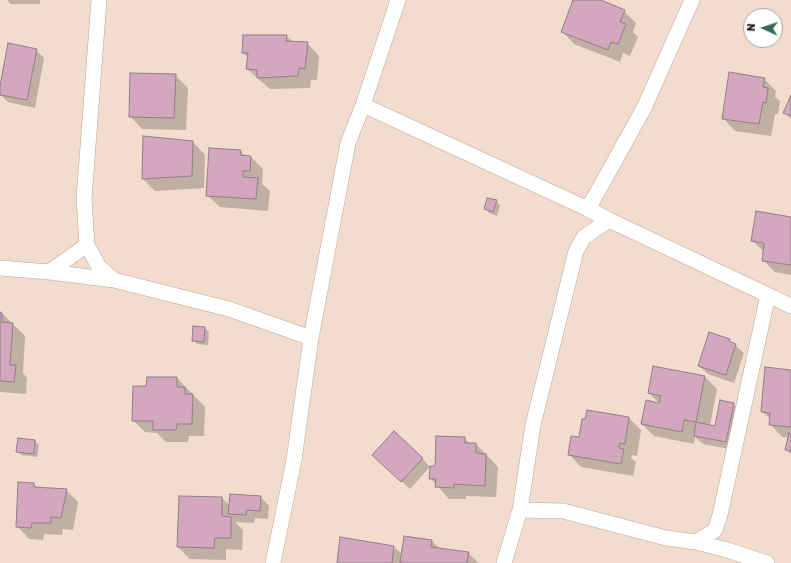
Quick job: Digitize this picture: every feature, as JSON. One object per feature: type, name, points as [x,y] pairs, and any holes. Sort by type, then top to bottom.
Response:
[{"type":"street","points":[[98,0],[84,199],[87,245],[99,267],[114,280]]},
{"type":"street","points":[[273,563],[294,460],[311,338],[348,143],[363,105],[398,0]]},
{"type":"street","points":[[588,208],[644,108],[692,0]]},
{"type":"street","points":[[363,105],[588,208],[608,220],[791,306]]},
{"type":"street","points":[[504,563],[520,510],[533,425],[576,251],[584,237],[608,220]]},
{"type":"street","points":[[49,272],[87,245]]},
{"type":"street","points":[[0,268],[114,280],[229,309],[311,338]]},
{"type":"street","points":[[696,542],[715,530],[720,515],[768,295]]},
{"type":"street","points":[[520,510],[563,511],[666,538],[696,542],[767,563]]},
{"type":"building","points":[[573,0],[601,0],[625,10],[620,22],[626,24],[618,44],[611,42],[608,50],[561,32]]},
{"type":"building","points":[[243,35],[287,35],[286,41],[308,42],[305,69],[299,68],[298,76],[257,78],[257,70],[246,69],[248,53],[242,53]]},
{"type":"building","points":[[8,43],[37,49],[27,100],[0,95],[0,86]]},
{"type":"building","points":[[729,72],[765,78],[763,87],[768,88],[766,103],[763,102],[759,124],[722,119]]},
{"type":"building","points":[[130,73],[176,74],[174,118],[129,117]]},
{"type":"building","points":[[791,95],[791,116],[783,113]]},
{"type":"building","points":[[143,136],[193,141],[192,176],[142,179]]},
{"type":"building","points":[[209,148],[241,150],[240,155],[251,156],[250,171],[243,171],[243,177],[258,178],[256,199],[206,196]]},
{"type":"building","points":[[487,198],[497,200],[493,212],[484,209]]},
{"type":"building","points":[[756,211],[791,217],[791,265],[762,261],[764,243],[751,241]]},
{"type":"building","points":[[0,312],[2,313],[2,322],[13,323],[10,365],[16,365],[14,382],[0,381]]},
{"type":"building","points":[[193,326],[205,327],[204,342],[192,341]]},
{"type":"building","points":[[709,332],[730,339],[729,341],[736,344],[726,375],[698,366]]},
{"type":"building","points":[[653,366],[705,376],[696,422],[684,420],[682,432],[641,424],[646,400],[659,403],[661,396],[648,393]]},
{"type":"building","points":[[765,367],[791,370],[791,427],[769,425],[770,413],[761,412]]},
{"type":"building","points":[[147,377],[177,377],[177,387],[185,387],[185,394],[193,394],[192,424],[177,424],[176,430],[153,430],[153,421],[132,421],[133,386],[146,386]]},
{"type":"building","points":[[720,400],[734,403],[726,442],[694,436],[696,422],[715,426]]},
{"type":"building","points":[[587,410],[629,417],[625,444],[620,443],[619,448],[624,449],[621,464],[568,455],[571,436],[579,437],[582,419],[585,419]]},
{"type":"building","points":[[394,431],[423,458],[401,482],[372,455]]},
{"type":"building","points":[[789,433],[791,434],[791,451],[785,450]]},
{"type":"building","points":[[436,436],[465,437],[465,443],[476,443],[476,453],[486,454],[485,486],[454,484],[454,488],[435,487],[436,479],[429,479],[430,466],[435,466]]},
{"type":"building","points":[[18,438],[35,440],[34,454],[16,452]]},
{"type":"building","points":[[18,482],[34,483],[34,487],[67,489],[61,518],[51,517],[51,523],[32,523],[31,528],[16,527]]},
{"type":"building","points":[[230,494],[261,496],[260,511],[247,510],[246,515],[228,514]]},
{"type":"building","points":[[179,496],[222,497],[222,516],[231,517],[231,538],[215,538],[214,548],[177,547]]},
{"type":"building","points":[[404,536],[432,540],[431,547],[469,552],[467,563],[400,563]]},
{"type":"building","points":[[340,537],[394,546],[392,563],[337,563]]}]
